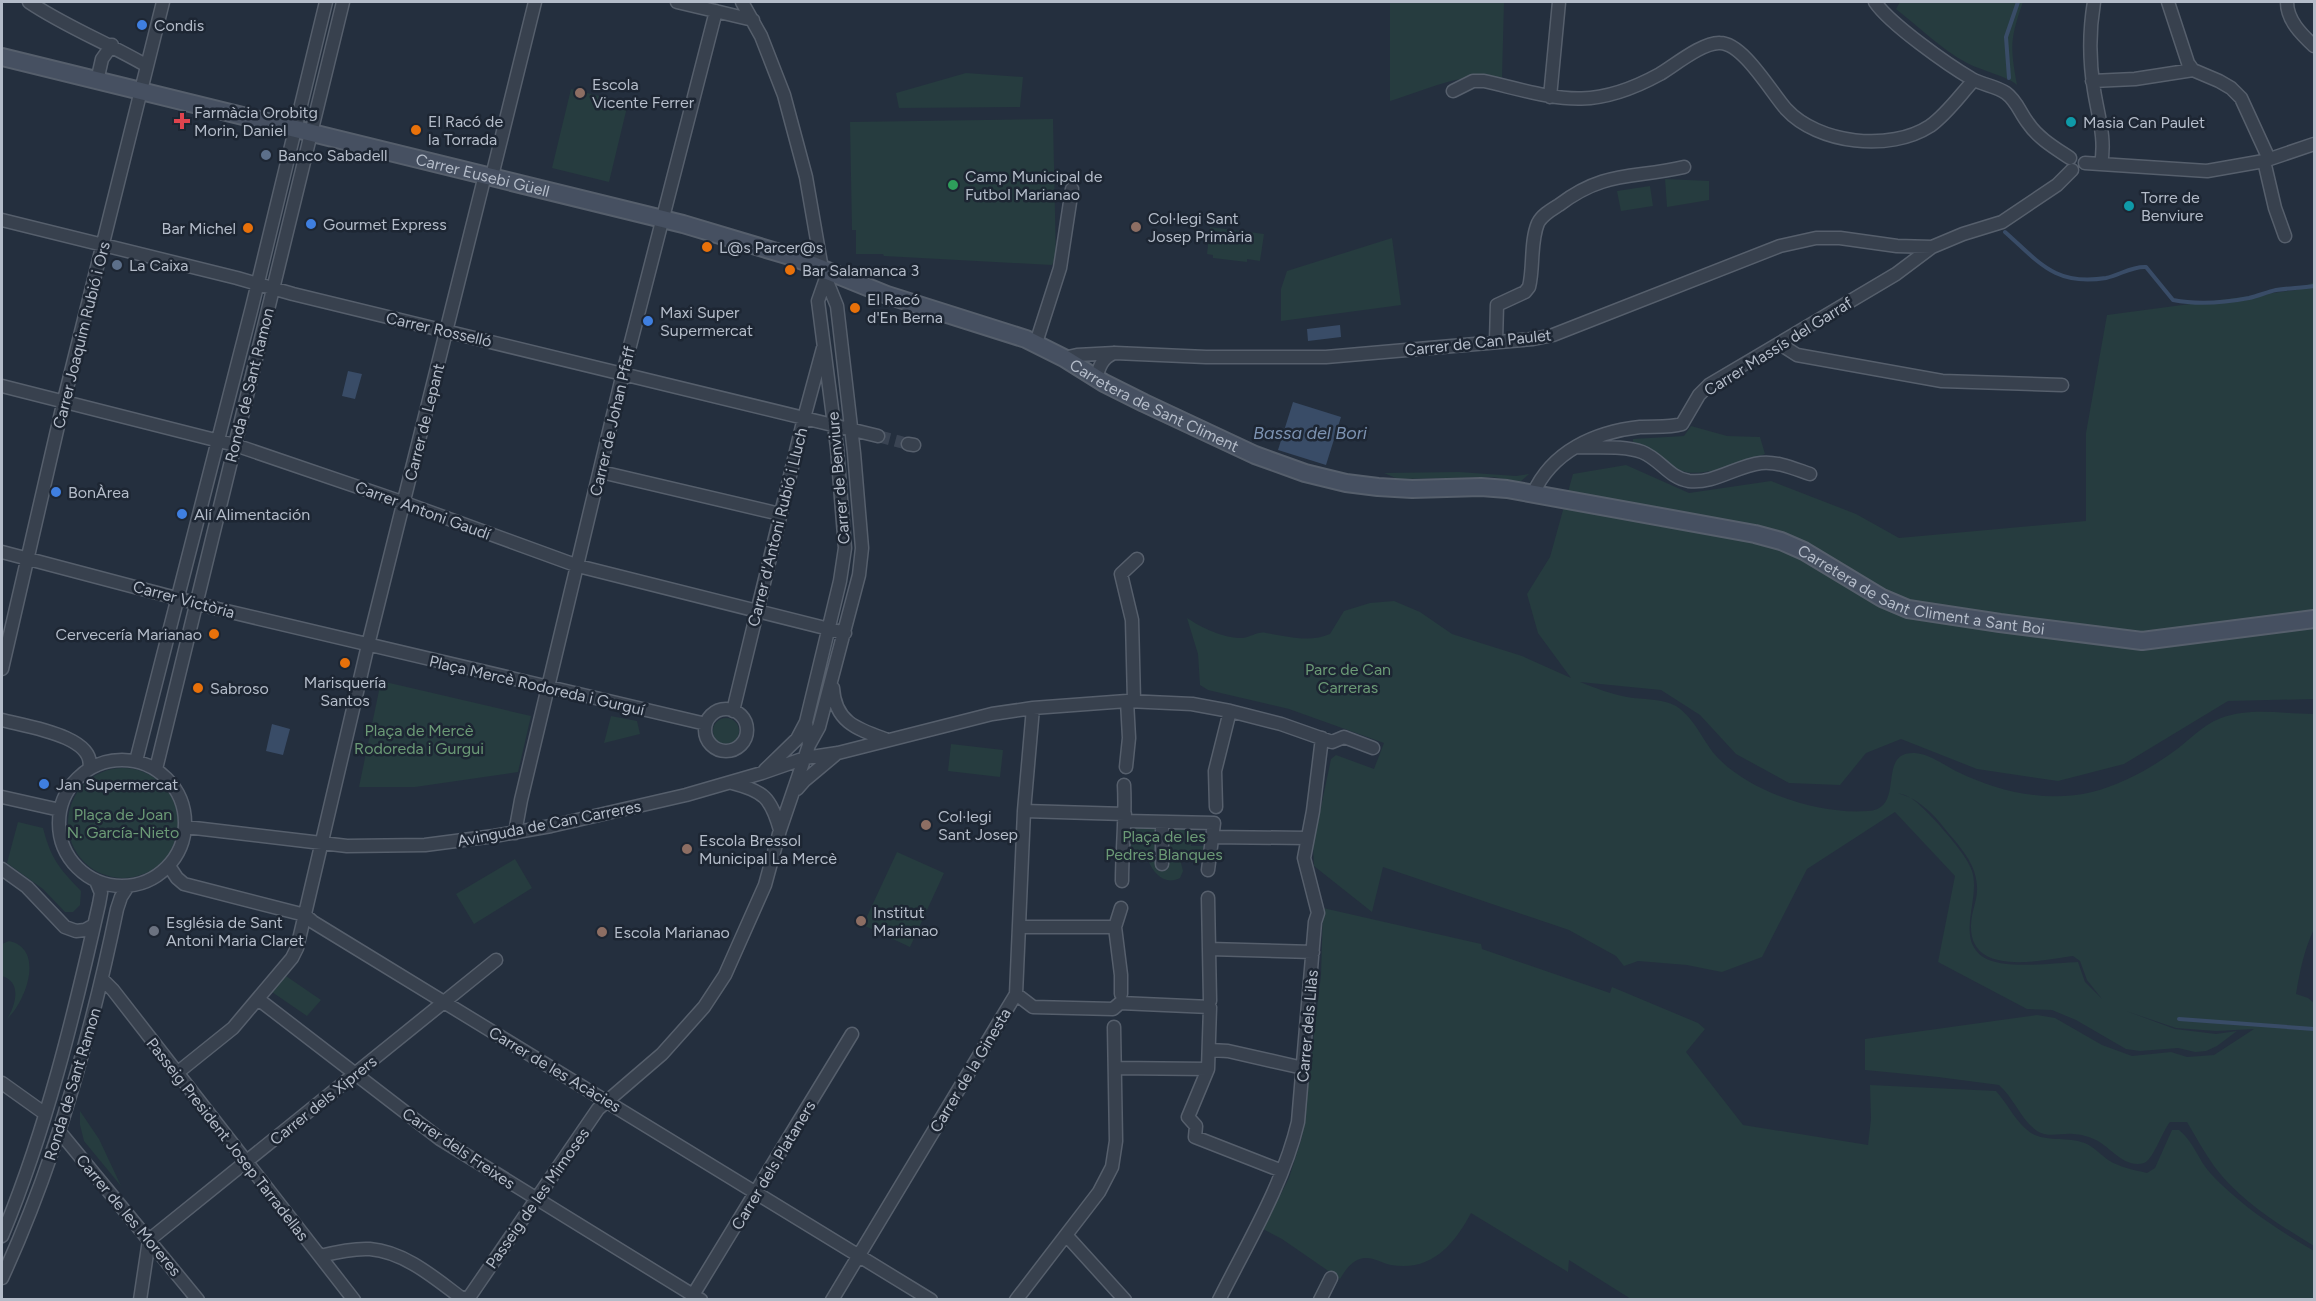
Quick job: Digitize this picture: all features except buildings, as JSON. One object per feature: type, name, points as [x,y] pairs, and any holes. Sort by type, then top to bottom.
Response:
[{"type":"street","points":[[28,2],[90,38],[112,45],[147,66]]},
{"type":"street","name":"Carrer Joaquim Rubió i Ors","points":[[2,669],[64,400],[163,2]]},
{"type":"street","name":"Ronda de Sant Ramon","points":[[156,769],[273,288],[304,131],[326,2]]},
{"type":"street","name":"Ronda de Sant Ramon","points":[[136,761],[258,284],[343,2]]},
{"type":"street","name":"Carrer de Lepant","points":[[177,1073],[233,1028],[295,953],[368,645],[447,331],[535,2]]},
{"type":"street","points":[[677,2],[753,20]]},
{"type":"street","name":"Carrer de Benviure","points":[[742,2],[753,20],[786,106],[806,177],[823,275],[837,306],[862,548],[859,575],[845,633],[819,727],[805,758]]},
{"type":"street","points":[[1550,97],[1559,2]]},
{"type":"street","points":[[1875,2],[1906,31],[1974,80],[2007,94],[2013,99],[2033,130],[2071,164]]},
{"type":"street","points":[[2094,2],[2090,34],[2092,81],[2103,138],[2101,164],[2206,171],[2267,160],[2314,144]]},
{"type":"street","points":[[2168,2],[2187,63],[2193,70],[2219,81],[2236,92],[2267,160],[2275,208],[2285,236]]},
{"type":"street","points":[[2287,2],[2293,22],[2314,46]]},
{"type":"street","name":"Carrer de Johan Pfaff","points":[[515,833],[520,800],[601,472],[623,373],[716,11]]},
{"type":"street","points":[[1453,91],[1473,81],[1485,81],[1550,97],[1572,100],[1595,98],[1625,90],[1658,75],[1703,47],[1720,43],[1737,48],[1788,110],[1799,120],[1813,129],[1843,139],[1870,141],[1904,137],[1930,125],[1946,112],[1974,80]]},
{"type":"street","points":[[2,57],[97,81],[102,59],[112,45]]},
{"type":"street","points":[[2092,81],[2193,70]]},
{"type":"street","name":"Carrer Eusebi Güell","points":[[97,81],[663,220],[793,257],[823,275]]},
{"type":"street","name":"Carrer de Can Paulet","points":[[1909,265],[1932,248],[1963,234],[2002,222],[2035,202],[2062,181],[2071,164],[2080,171],[2085,163],[2101,164]]},
{"type":"street","points":[[1496,341],[1496,308],[1499,303],[1525,292],[1528,287],[1536,233],[1543,217],[1571,195],[1595,183],[1611,178],[1684,166]]},
{"type":"street","points":[[1036,343],[1060,268],[1072,189]]},
{"type":"street","name":"Carrer Rosselló","points":[[2,220],[878,436]]},
{"type":"street","name":"Carrer de Can Paulet","points":[[1064,358],[1115,353],[1206,357],[1326,357],[1533,339],[1553,335],[1769,250],[1800,241],[1840,238],[1932,248]]},
{"type":"street","points":[[1894,245],[1901,259],[1896,274]]},
{"type":"street","name":"Carrer Massís del Garraf","points":[[1621,430],[1682,424],[1704,388],[1909,265]]},
{"type":"street","name":"Carrer de Benviure","points":[[809,745],[806,722],[829,630],[845,548],[834,426],[818,300],[823,275]]},
{"type":"street","name":"Carretera de Sant Climent","points":[[823,275],[996,328],[1036,343],[1096,379],[1255,454],[1305,473],[1346,483],[1378,487],[1412,489],[1481,487],[1533,494]]},
{"type":"street","name":"Carrer d'Antoni Rubió i Lluch","points":[[733,711],[756,610],[824,344]]},
{"type":"street","points":[[1780,344],[1797,355],[1942,381],[2062,385]]},
{"type":"street","points":[[1096,379],[1102,362],[1107,356],[1115,353]]},
{"type":"street","name":"Carrer Antoni Gaudí","points":[[2,386],[235,445],[405,503],[578,566],[845,633]]},
{"type":"street","points":[[1533,494],[1545,471],[1564,454],[1576,447],[1600,435],[1621,430],[1619,449]]},
{"type":"street","points":[[1576,447],[1640,451],[1652,457],[1673,475],[1689,481],[1708,479],[1759,463],[1778,464],[1810,474]]},
{"type":"street","points":[[601,472],[780,514]]},
{"type":"street","name":"Carretera de Sant Climent a Sant Boi","points":[[1533,494],[1755,534],[1781,541],[1823,562],[1882,598],[1908,609],[2092,636],[2142,641],[2314,619]]},
{"type":"street","name":"Carrer Victòria","points":[[2,552],[368,645]]},
{"type":"street","points":[[1126,766],[1129,738],[1132,620],[1121,574],[1137,559]]},
{"type":"street","name":"Plaça Mercè Rodoreda i Gurguí","points":[[368,645],[705,724]]},
{"type":"street","name":"Carrer de Benviure","points":[[832,680],[834,700],[846,721],[856,729],[885,740]]},
{"type":"street","name":"Avinguda de Can Carreres","points":[[186,827],[321,844],[425,845],[515,833],[686,795],[731,783],[805,758],[838,753],[992,714],[1033,708],[1130,701],[1192,704],[1230,711],[1281,724],[1332,742],[1344,737],[1373,748]]},
{"type":"street","name":"Carrer de la Ginesta","points":[[831,1299],[1016,994],[1024,811],[1033,708]]},
{"type":"street","points":[[733,711],[744,720],[747,734],[738,747],[725,751],[713,747],[706,735],[705,724],[715,712],[733,711]]},
{"type":"street","points":[[1216,807],[1215,771],[1230,711]]},
{"type":"street","points":[[2,720],[75,741],[85,750],[89,758],[89,769]]},
{"type":"street","name":"Avinguda de Can Carreres","points":[[762,773],[797,739],[806,722]]},
{"type":"street","name":"Carrer dels Lilàs","points":[[1219,1299],[1282,1171],[1292,1148],[1298,1122],[1315,922],[1318,913],[1304,858],[1313,811],[1322,738]]},
{"type":"street","name":"Avinguda de Can Carreres","points":[[792,795],[804,781],[838,753]]},
{"type":"street","name":"Passeig de les Mimoses","points":[[462,1299],[470,1296],[598,1109],[662,1054],[704,1006],[724,975],[765,885],[780,830],[805,758]]},
{"type":"street","points":[[118,760],[136,761],[156,769],[167,778],[179,794],[185,810],[186,827],[180,851],[169,866],[153,879],[128,886],[96,881],[80,870],[64,849],[60,834],[60,810],[72,784],[89,769],[118,760]]},
{"type":"street","points":[[731,783],[752,788],[767,799],[773,807],[780,830]]},
{"type":"street","points":[[1122,881],[1124,785]]},
{"type":"street","points":[[2,797],[60,810]]},
{"type":"street","points":[[1024,811],[1125,817],[1162,822],[1214,823],[1208,870]]},
{"type":"street","points":[[1162,822],[1162,864]]},
{"type":"street","points":[[1211,837],[1307,838]]},
{"type":"street","name":"Carrer de les Acàcies","points":[[169,866],[184,884],[305,915],[931,1299]]},
{"type":"street","points":[[2,869],[27,887],[65,927],[76,931],[85,930],[94,925]]},
{"type":"street","name":"Ronda de Sant Ramon","points":[[2,1236],[24,1178],[44,1113],[94,925],[100,893],[96,881]]},
{"type":"street","name":"Ronda de Sant Ramon","points":[[2,1278],[33,1204],[59,1131],[95,1010],[117,909],[128,886]]},
{"type":"street","points":[[1208,898],[1210,1050],[1208,1068],[1188,1117],[1196,1126],[1195,1135],[1198,1139],[1282,1171]]},
{"type":"street","points":[[1120,994],[1115,927],[1121,908]]},
{"type":"street","points":[[1020,927],[1115,927]]},
{"type":"street","points":[[1209,950],[1313,952]]},
{"type":"street","name":"Carrer dels Xiprers","points":[[149,1240],[495,960]]},
{"type":"street","name":"Passeig President Josep Tarradellas","points":[[102,979],[354,1299]]},
{"type":"street","points":[[1016,994],[1033,1007],[1113,1009],[1120,1003],[1210,1004]]},
{"type":"street","name":"Carrer dels Freixes","points":[[258,999],[440,1139],[697,1297]]},
{"type":"street","points":[[1016,1299],[1099,1192],[1112,1167],[1116,1141],[1114,1027]]},
{"type":"street","name":"Carrer dels Plataners","points":[[697,1297],[852,1034]]},
{"type":"street","points":[[1210,1050],[1228,1051],[1303,1068]]},
{"type":"street","points":[[1114,1068],[1208,1068]]},
{"type":"street","points":[[2,1083],[44,1113]]},
{"type":"street","name":"Carrer de les Moreres","points":[[59,1131],[198,1299]]},
{"type":"street","points":[[1066,1235],[1125,1299]]},
{"type":"street","points":[[140,1299],[149,1240]]},
{"type":"street","points":[[320,1256],[359,1249],[387,1252],[417,1266],[462,1299]]},
{"type":"street","points":[[1320,1299],[1331,1278]]},
{"type":"green space","points":[[1390,2],[1504,2],[1502,78],[1459,79],[1390,101]]},
{"type":"green space","points":[[1900,2],[2023,2],[2012,43],[2017,85],[2008,79],[1967,63],[1948,51],[1896,9]]},
{"type":"green space","points":[[966,73],[1023,77],[1020,107],[899,108],[896,93]]},
{"type":"green space","points":[[571,89],[628,103],[609,182],[552,168]]},
{"type":"green space","name":"Camp Municipal de Futbol Marianao","points":[[1053,119],[1056,261],[1052,265],[856,254],[856,230],[852,230],[850,122]]},
{"type":"green space","points":[[1665,179],[1709,181],[1709,200],[1667,207]]},
{"type":"green space","points":[[1650,186],[1653,206],[1621,211],[1617,191]]},
{"type":"green space","points":[[1210,227],[1264,234],[1260,261],[1247,259],[1247,262],[1213,258],[1213,255],[1207,254]]},
{"type":"green space","points":[[1392,238],[1401,305],[1281,321],[1281,289],[1287,271]]},
{"type":"green space","name":"Parc de Can Carreras","points":[[2314,282],[2314,699],[2228,701],[2124,764],[2058,781],[1977,769],[1901,739],[1866,753],[1840,785],[1789,783],[1736,754],[1700,715],[1661,690],[1580,682],[1621,696],[1671,703],[1689,717],[1718,758],[1749,782],[1808,805],[1849,811],[1868,811],[1880,808],[1886,801],[1896,761],[1903,755],[1915,753],[1927,756],[1975,780],[2024,794],[2075,795],[2103,789],[2134,776],[2221,718],[2256,712],[2314,714],[2314,929],[2305,953],[2296,994],[2314,1003],[2314,1246],[2273,1220],[2224,1179],[2203,1150],[2187,1122],[2170,1122],[2151,1157],[2144,1163],[2130,1163],[2088,1137],[2076,1134],[2045,1134],[2037,1131],[2026,1121],[1999,1085],[1865,1070],[1865,1039],[2037,1015],[2055,1018],[2102,1045],[2132,1056],[2171,1052],[2187,1057],[2214,1055],[2254,1029],[2216,1031],[2176,1028],[2126,1011],[2175,1029],[2216,1034],[2237,1031],[2206,1051],[2195,1052],[2178,1048],[2140,1051],[2126,1049],[2076,1020],[2052,1010],[2027,1009],[1938,962],[1955,876],[1895,812],[1807,869],[1762,957],[1722,972],[1687,965],[1638,961],[1624,966],[1616,956],[1569,930],[1383,867],[1372,912],[1314,866],[1313,845],[1331,759],[1336,755],[1374,769],[1384,743],[1289,709],[1208,690],[1200,685],[1198,654],[1187,618],[1229,637],[1243,638],[1263,633],[1314,638],[1330,634],[1344,611],[1370,603],[1394,601],[1420,612],[1452,634],[1522,656],[1571,678],[1538,633],[1527,594],[1550,557],[1573,474],[1626,465],[1689,493],[1771,481],[1856,514],[1899,538],[2086,521],[2086,433],[2107,315],[2296,290]],"holes":[[[1911,798],[1936,818],[1972,865],[1977,894],[1971,925],[1974,942],[1982,953],[1994,959],[2010,962],[2073,956],[2080,961],[2087,980],[2102,999],[2085,982],[2078,962],[2015,965],[1992,961],[1983,957],[1975,949],[1970,929],[1974,894],[1972,871],[1963,854],[1945,832]]]},
{"type":"green space","points":[[1691,426],[1727,436],[1760,437],[1765,454],[1699,473],[1680,470],[1647,448],[1633,442],[1633,439],[1684,436]]},
{"type":"green space","points":[[1459,472],[1516,476],[1529,474],[1521,481],[1517,481],[1493,477],[1398,479],[1384,473]]},
{"type":"green space","name":"Plaça de Mercè Rodoreda i Gurgui","points":[[381,681],[531,716],[518,772],[415,787],[359,787]]},
{"type":"green space","points":[[611,716],[637,721],[640,734],[604,743]]},
{"type":"green space","points":[[726,718],[735,722],[739,731],[735,740],[726,744],[717,740],[713,731],[717,722]]},
{"type":"green space","points":[[951,744],[1003,750],[1000,777],[948,771]]},
{"type":"green space","name":"Plaça de Joan N. García-Nieto","points":[[123,768],[144,772],[162,784],[174,802],[178,823],[174,844],[162,862],[144,874],[123,878],[102,874],[84,862],[72,844],[68,823],[72,802],[84,784],[102,772]]},
{"type":"green space","points":[[18,822],[43,828],[49,848],[57,862],[81,891],[80,905],[73,912],[65,912],[43,889],[7,863]]},
{"type":"green space","name":"Plaça de les Pedres Blanques","points":[[1130,823],[1192,824],[1191,846],[1204,846],[1204,860],[1180,859],[1183,871],[1180,878],[1169,880],[1160,877],[1148,860],[1128,859]]},
{"type":"green space","points":[[897,852],[944,873],[910,947],[863,925]]},
{"type":"green space","points":[[515,859],[532,888],[474,924],[456,894]]},
{"type":"green space","points":[[1323,908],[1481,944],[1482,949],[1610,993],[1612,987],[1698,1023],[1705,1029],[1686,1052],[1743,1125],[1868,1145],[1871,1119],[1870,1085],[1996,1091],[2021,1124],[2031,1133],[2043,1138],[2085,1143],[2112,1162],[2147,1173],[2155,1168],[2172,1130],[2179,1130],[2211,1174],[2234,1196],[2273,1226],[2314,1251],[2314,1299],[1631,1299],[1569,1260],[1568,1272],[1471,1213],[1449,1245],[1429,1260],[1405,1266],[1364,1258],[1347,1268],[1340,1279],[1282,1239],[1263,1229],[1289,1178],[1302,1137],[1321,975]]},
{"type":"green space","points":[[9,941],[20,946],[27,954],[29,977],[20,1001],[7,1019],[15,1001],[15,989],[12,983],[2,976],[2,944]]},
{"type":"green space","points":[[286,976],[321,1000],[307,1016],[272,992]]},
{"type":"green space","points":[[80,1111],[99,1139],[121,1186],[84,1141],[80,1125]]},
{"type":"water","points":[[1340,325],[1341,337],[1308,341],[1307,329]]},
{"type":"water","points":[[348,371],[362,374],[355,399],[342,396]]},
{"type":"water","name":"Bassa del Bori","points":[[1293,402],[1341,417],[1326,465],[1278,450]]},
{"type":"water","points":[[272,724],[290,729],[283,755],[266,751]]},
{"type":"waterway","points":[[2009,78],[2006,37],[2018,2]]},
{"type":"waterway","points":[[2005,232],[2050,270],[2074,279],[2106,278],[2146,267],[2173,300],[2201,303],[2220,302],[2249,298],[2276,290],[2314,286]]},
{"type":"waterway","points":[[2179,1019],[2314,1029]]},
{"type":"tunnel","points":[[878,436],[908,444]]},
{"type":"place","name":"Condis","points":[[142,25]]},
{"type":"place","name":"Escola Vicente Ferrer","points":[[580,93]]},
{"type":"place","name":"Farmàcia Orobitg Morin, Daniel","points":[[182,121]]},
{"type":"place","name":"Masia Can Paulet","points":[[2071,122]]},
{"type":"place","name":"El Racó de la Torrada","points":[[416,130]]},
{"type":"place","name":"Banco Sabadell","points":[[266,155]]},
{"type":"place","name":"Camp Municipal de Futbol Marianao","points":[[953,185]]},
{"type":"place","name":"Torre de Benviure","points":[[2129,206]]},
{"type":"place","name":"Gourmet Express","points":[[311,224]]},
{"type":"place","name":"Col·legi Sant Josep Primària","points":[[1136,227]]},
{"type":"place","name":"Bar Michel","points":[[248,228]]},
{"type":"place","name":"L@s Parcer@s","points":[[707,247]]},
{"type":"place","name":"La Caixa","points":[[117,265]]},
{"type":"place","name":"Bar Salamanca 3","points":[[790,270]]},
{"type":"place","name":"El Racó d'En Berna","points":[[855,308]]},
{"type":"place","name":"Maxi Super Supermercat","points":[[648,321]]},
{"type":"place","name":"BonÀrea","points":[[56,492]]},
{"type":"place","name":"Alí Alimentación","points":[[182,514]]},
{"type":"place","name":"Cervecería Marianao","points":[[214,634]]},
{"type":"place","name":"Marisquería Santos","points":[[345,663]]},
{"type":"place","name":"Sabroso","points":[[198,688]]},
{"type":"place","name":"Jan Supermercat","points":[[44,784]]},
{"type":"place","name":"Col·legi Sant Josep","points":[[926,825]]},
{"type":"place","name":"Escola Bressol Municipal La Mercè","points":[[687,849]]},
{"type":"place","name":"Institut Marianao","points":[[861,921]]},
{"type":"place","name":"Església de Sant Antoni Maria Claret","points":[[154,931]]},
{"type":"place","name":"Escola Marianao","points":[[602,932]]}]
